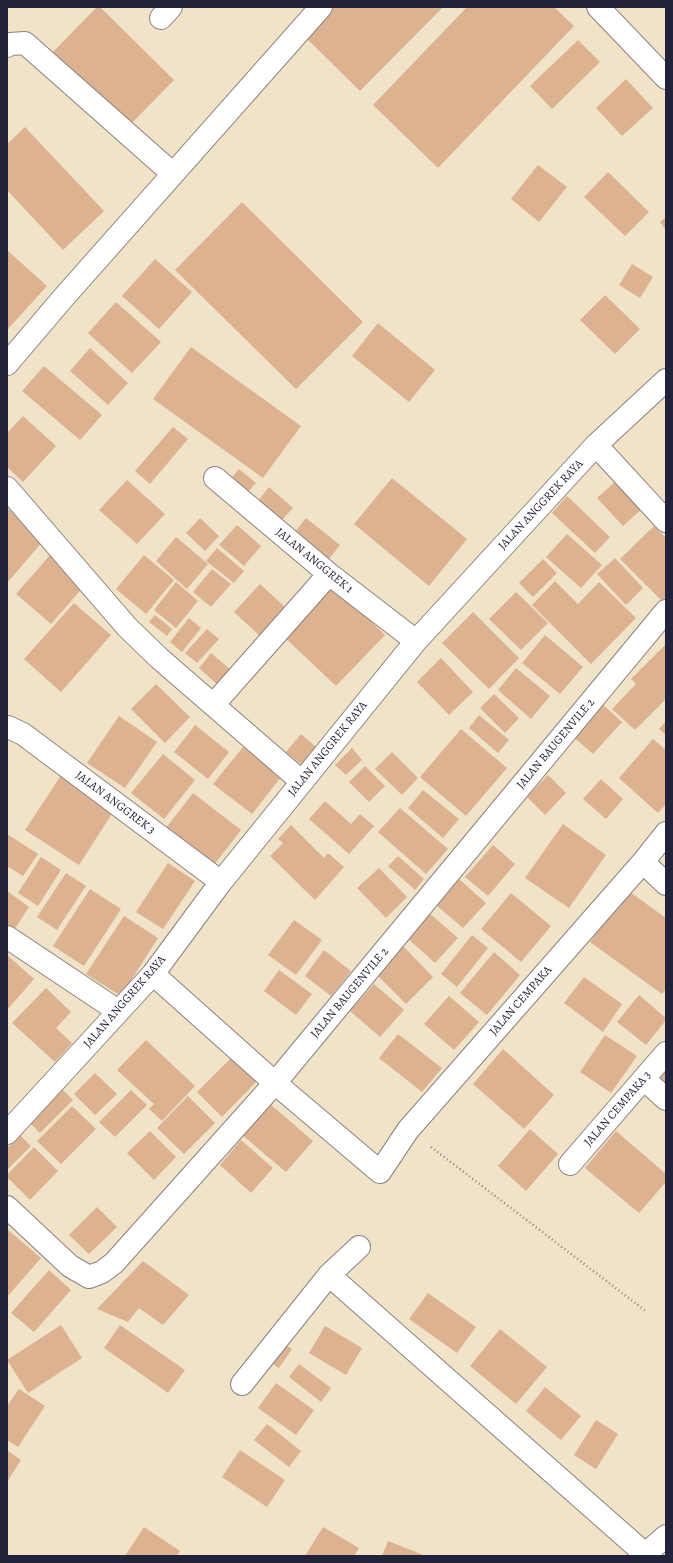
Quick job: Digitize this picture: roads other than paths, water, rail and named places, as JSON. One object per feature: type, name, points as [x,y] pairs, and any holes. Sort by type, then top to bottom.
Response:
[{"type":"street","points":[[7,364],[64,297],[321,7]]},
{"type":"street","points":[[598,7],[666,78]]},
{"type":"street","points":[[7,46],[10,44],[25,43],[173,174]]},
{"type":"street","name":"JALAN ANGGREK RAYA","points":[[7,1133],[153,974],[221,882],[301,781],[416,641],[596,445],[666,380]]},
{"type":"street","points":[[596,445],[666,521]]},
{"type":"street","name":"JALAN ANGGREK 1","points":[[215,478],[329,574],[416,641]]},
{"type":"street","points":[[7,488],[127,627],[159,658],[214,704],[301,781]]},
{"type":"street","points":[[214,704],[329,574]]},
{"type":"street","name":"JALAN BAUGENVILE 2","points":[[7,1207],[70,1266],[89,1277],[102,1272],[114,1263],[275,1083],[666,611]]},
{"type":"street","name":"JALAN ANGGREK 3","points":[[8,727],[23,734],[221,882]]},
{"type":"street","name":"JALAN CEMPAKA","points":[[275,1083],[380,1172],[408,1130],[643,862],[666,833]]},
{"type":"street","points":[[643,862],[666,884]]},
{"type":"street","points":[[7,937],[118,1011]]},
{"type":"street","points":[[153,974],[275,1083]]},
{"type":"street","name":"JALAN CEMPAKA 3","points":[[570,1164],[666,1052]]},
{"type":"street","points":[[644,1079],[666,1099]]},
{"type":"street","points":[[242,1384],[329,1275],[359,1247]]},
{"type":"street","points":[[329,1275],[644,1555],[666,1536]]}]
